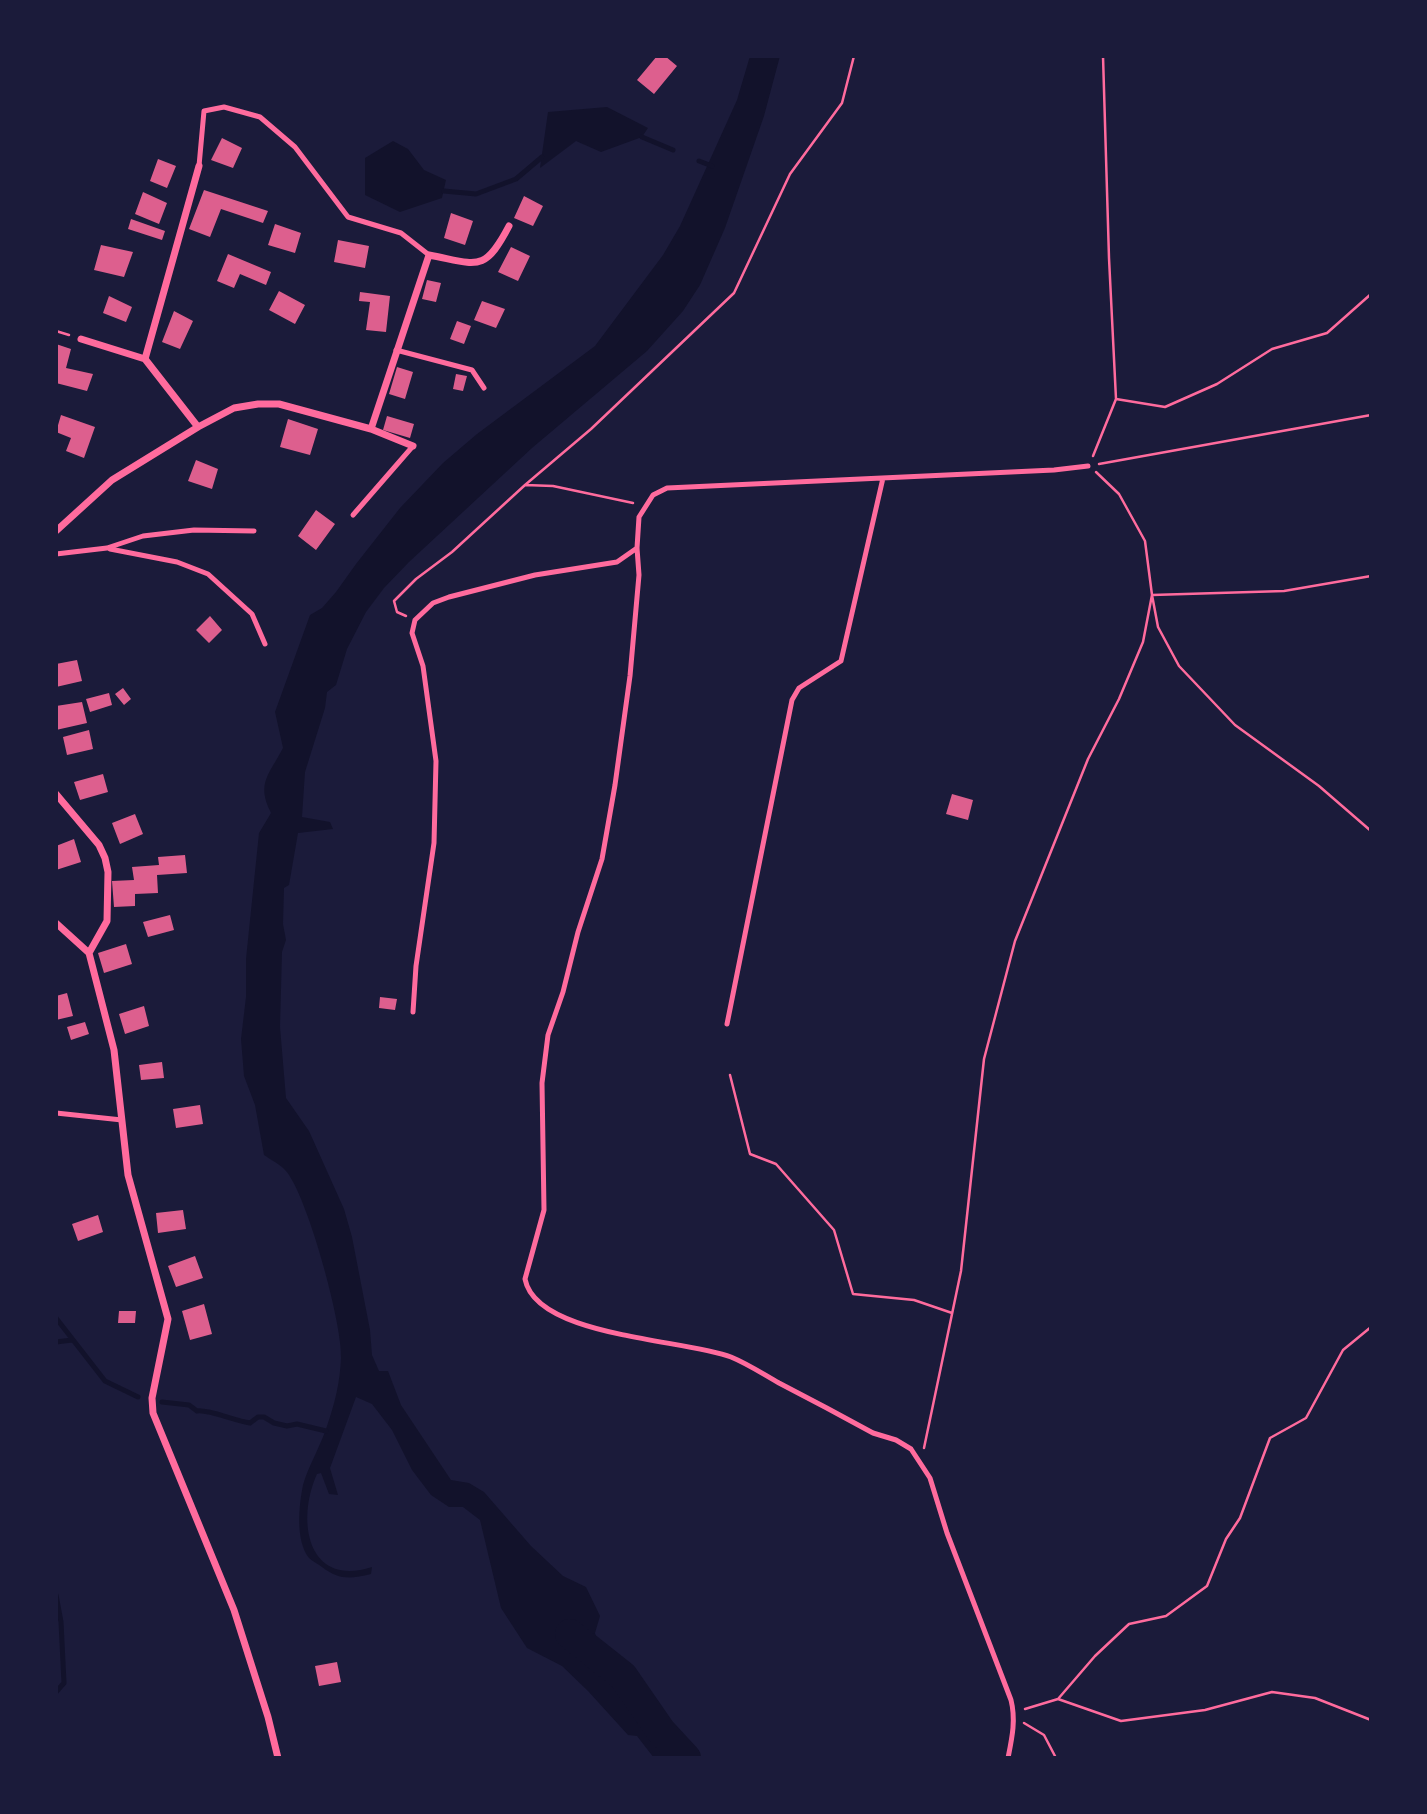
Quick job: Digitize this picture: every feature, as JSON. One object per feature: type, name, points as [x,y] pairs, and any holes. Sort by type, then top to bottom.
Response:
[{"type":"street","points":[[145,359],[199,166]]},
{"type":"street","points":[[371,429],[429,255],[475,264],[494,254],[509,226]]},
{"type":"street","points":[[81,339],[145,359],[198,427]]},
{"type":"street","points":[[56,531],[112,480],[234,408],[279,404],[371,429],[413,446]]},
{"type":"street","points":[[56,794],[99,845],[106,858],[107,920],[89,953]]},
{"type":"street","points":[[56,923],[89,953],[114,1050],[128,1175],[168,1319],[152,1398],[153,1413],[234,1611],[268,1717],[278,1758]]},
{"type":"lane","points":[[199,166],[204,111],[224,107],[260,117],[295,147],[348,217],[401,233],[429,255]]},
{"type":"lane","points":[[396,350],[472,370],[484,388]]},
{"type":"lane","points":[[353,515],[413,446]]},
{"type":"lane","points":[[1008,1758],[1014,1713],[947,1533],[930,1478],[911,1449],[896,1440],[873,1433],[732,1357],[637,1338],[581,1324],[551,1312],[537,1303],[526,1285],[527,1266],[544,1210],[542,1083],[548,1035],[603,859],[630,676],[639,575],[639,517],[644,506],[653,495],[667,488],[1054,470],[1088,466]]},
{"type":"lane","points":[[727,1024],[792,700],[799,688],[841,661],[883,478]]},
{"type":"lane","points":[[56,554],[107,548],[143,536],[194,530],[254,531]]},
{"type":"lane","points":[[107,548],[177,562],[208,574],[252,614],[265,644]]},
{"type":"lane","points":[[413,1012],[416,966],[434,843],[436,761],[423,666],[412,633],[415,620],[433,603],[449,597],[535,575],[617,562],[637,548]]},
{"type":"lane","points":[[56,1113],[122,1120]]},
{"type":"path","points":[[415,620],[397,612],[394,601],[416,579],[452,552],[591,429],[734,293],[790,174],[842,103],[854,56]]},
{"type":"path","points":[[1088,466],[1116,399],[1108,244],[1103,56]]},
{"type":"path","points":[[1116,399],[1164,407],[1217,384],[1272,349],[1327,333],[1371,294]]},
{"type":"path","points":[[56,331],[81,339]]},
{"type":"path","points":[[1088,466],[1371,415]]},
{"type":"path","points":[[1088,466],[1119,494],[1145,541],[1158,627],[1179,666],[1235,725],[1319,786],[1371,831]]},
{"type":"path","points":[[525,485],[553,486],[644,506]]},
{"type":"path","points":[[1152,595],[1283,591],[1371,576]]},
{"type":"path","points":[[921,1462],[961,1270],[984,1059],[1015,941],[1088,759],[1143,642],[1152,595]]},
{"type":"path","points":[[730,1075],[750,1154],[776,1164],[834,1230],[853,1294],[914,1300],[952,1312]]},
{"type":"path","points":[[1014,1713],[1058,1699],[1095,1656],[1129,1624],[1166,1616],[1207,1586],[1226,1539],[1240,1518],[1270,1438],[1306,1418],[1343,1350],[1371,1327]]},
{"type":"path","points":[[1058,1699],[1121,1721],[1205,1710],[1272,1692],[1315,1698],[1371,1720]]},
{"type":"path","points":[[1014,1725],[1024,1723],[1044,1735],[1056,1758]]},
{"type":"shaded area","points":[[750,56],[780,56],[764,116],[725,228],[700,285],[683,311],[647,351],[532,448],[409,562],[366,612],[347,649],[336,685],[327,692],[325,708],[305,772],[302,817],[330,822],[333,829],[298,833],[289,885],[284,888],[283,924],[286,940],[282,952],[280,1027],[286,1098],[309,1131],[344,1209],[370,1330],[372,1355],[379,1371],[388,1371],[401,1405],[451,1480],[469,1483],[484,1492],[531,1546],[563,1576],[586,1587],[600,1616],[595,1633],[607,1674],[635,1699],[664,1737],[673,1741],[674,1751],[687,1753],[693,1758],[654,1758],[637,1736],[628,1735],[562,1666],[527,1648],[501,1608],[480,1520],[463,1507],[449,1507],[431,1495],[412,1470],[392,1430],[372,1404],[356,1397],[330,1468],[338,1495],[329,1494],[321,1473],[317,1474],[311,1492],[308,1529],[312,1546],[320,1559],[333,1568],[350,1571],[372,1567],[371,1574],[339,1576],[310,1559],[305,1551],[299,1522],[302,1493],[305,1478],[335,1401],[341,1358],[340,1341],[322,1261],[304,1206],[286,1171],[264,1155],[255,1105],[244,1076],[241,1039],[259,833],[271,813],[265,794],[266,779],[283,748],[275,712],[310,615],[322,608],[336,592],[400,508],[443,463],[477,434],[595,346],[663,255],[680,226],[737,100]]},
{"type":"shaded area","points":[[607,107],[648,128],[642,137],[601,152],[576,141],[540,168],[548,112]]},
{"type":"shaded area","points":[[393,141],[408,149],[424,170],[446,180],[442,198],[400,212],[365,195],[365,158]]},
{"type":"building","points":[[657,56],[665,56],[677,66],[654,94],[637,80]]},
{"type":"building","points":[[222,138],[242,148],[233,168],[211,160]]},
{"type":"building","points":[[158,159],[176,166],[167,188],[150,181]]},
{"type":"building","points":[[204,190],[268,211],[263,223],[221,209],[210,237],[189,229]]},
{"type":"building","points":[[143,192],[167,203],[159,224],[135,214]]},
{"type":"building","points":[[524,196],[543,206],[533,226],[514,218]]},
{"type":"building","points":[[451,213],[473,221],[465,245],[444,238]]},
{"type":"building","points":[[131,219],[165,231],[162,240],[128,229]]},
{"type":"building","points":[[275,224],[301,233],[295,253],[268,245]]},
{"type":"building","points":[[338,240],[369,246],[365,268],[334,262]]},
{"type":"building","points":[[101,245],[133,252],[124,277],[94,270]]},
{"type":"building","points":[[511,247],[530,256],[518,281],[498,272]]},
{"type":"building","points":[[228,254],[271,272],[266,285],[240,274],[234,288],[217,281]]},
{"type":"building","points":[[427,280],[441,283],[436,302],[422,299]]},
{"type":"building","points":[[279,291],[305,305],[295,324],[269,310]]},
{"type":"building","points":[[360,292],[390,296],[386,332],[366,330],[370,302],[359,301]]},
{"type":"building","points":[[109,296],[132,307],[126,322],[103,313]]},
{"type":"building","points":[[482,301],[505,309],[496,328],[474,320]]},
{"type":"building","points":[[174,311],[193,321],[180,349],[162,342]]},
{"type":"building","points":[[457,321],[471,326],[464,344],[450,339]]},
{"type":"building","points":[[56,344],[71,349],[66,368],[93,374],[87,391],[56,383]]},
{"type":"building","points":[[397,367],[413,372],[405,399],[389,394]]},
{"type":"building","points":[[456,374],[467,376],[463,391],[453,389]]},
{"type":"building","points":[[61,415],[95,427],[84,458],[66,451],[71,438],[56,432]]},
{"type":"building","points":[[387,416],[414,424],[410,438],[383,430]]},
{"type":"building","points":[[288,419],[318,429],[310,455],[280,447]]},
{"type":"building","points":[[196,460],[218,469],[212,489],[188,481]]},
{"type":"building","points":[[316,510],[335,524],[316,550],[298,536]]},
{"type":"building","points":[[210,616],[222,630],[209,643],[196,630]]},
{"type":"building","points":[[77,660],[82,681],[56,687],[56,664]]},
{"type":"building","points":[[123,688],[131,699],[124,705],[115,694]]},
{"type":"building","points":[[109,693],[112,705],[90,712],[86,699]]},
{"type":"building","points":[[82,702],[87,723],[56,730],[56,706]]},
{"type":"building","points":[[89,730],[93,749],[67,755],[63,737]]},
{"type":"building","points":[[103,774],[108,792],[80,800],[74,782]]},
{"type":"building","points":[[952,794],[973,800],[968,820],[946,814]]},
{"type":"building","points":[[135,814],[143,834],[120,844],[112,823]]},
{"type":"building","points":[[74,839],[81,862],[56,870],[56,846]]},
{"type":"building","points":[[185,855],[187,873],[157,875],[158,893],[135,894],[135,906],[114,907],[112,881],[134,880],[132,867],[159,865],[158,857]]},
{"type":"building","points":[[170,915],[174,930],[148,937],[143,922]]},
{"type":"building","points":[[126,944],[132,964],[104,973],[98,953]]},
{"type":"building","points":[[67,993],[73,1016],[56,1020],[56,996]]},
{"type":"building","points":[[380,997],[397,999],[395,1010],[379,1008]]},
{"type":"building","points":[[144,1006],[149,1026],[125,1034],[119,1014]]},
{"type":"building","points":[[85,1022],[89,1034],[71,1040],[67,1027]]},
{"type":"building","points":[[162,1062],[164,1078],[141,1080],[139,1065]]},
{"type":"building","points":[[200,1105],[203,1124],[176,1128],[173,1109]]},
{"type":"building","points":[[183,1210],[186,1229],[158,1233],[156,1213]]},
{"type":"building","points":[[98,1215],[103,1232],[78,1241],[72,1224]]},
{"type":"building","points":[[195,1256],[203,1278],[176,1287],[168,1266]]},
{"type":"building","points":[[204,1304],[212,1334],[190,1340],[182,1311]]},
{"type":"building","points":[[119,1311],[136,1311],[135,1323],[118,1323]]},
{"type":"building","points":[[337,1662],[341,1682],[319,1686],[315,1666]]},
{"type":"waterway","points":[[642,137],[673,150]]},
{"type":"waterway","points":[[444,191],[476,194],[516,179],[542,157]]},
{"type":"waterway","points":[[699,161],[712,166]]},
{"type":"waterway","points":[[56,1318],[105,1381],[138,1397]]},
{"type":"waterway","points":[[56,1342],[72,1340]]},
{"type":"waterway","points":[[162,1402],[189,1405],[197,1411],[250,1423],[258,1417],[264,1417],[287,1426],[297,1424],[326,1431]]},
{"type":"waterway","points":[[56,1595],[61,1622],[64,1683],[56,1692]]},
{"type":"waterway","points":[[570,1634],[623,1676],[661,1731],[686,1758]]}]
